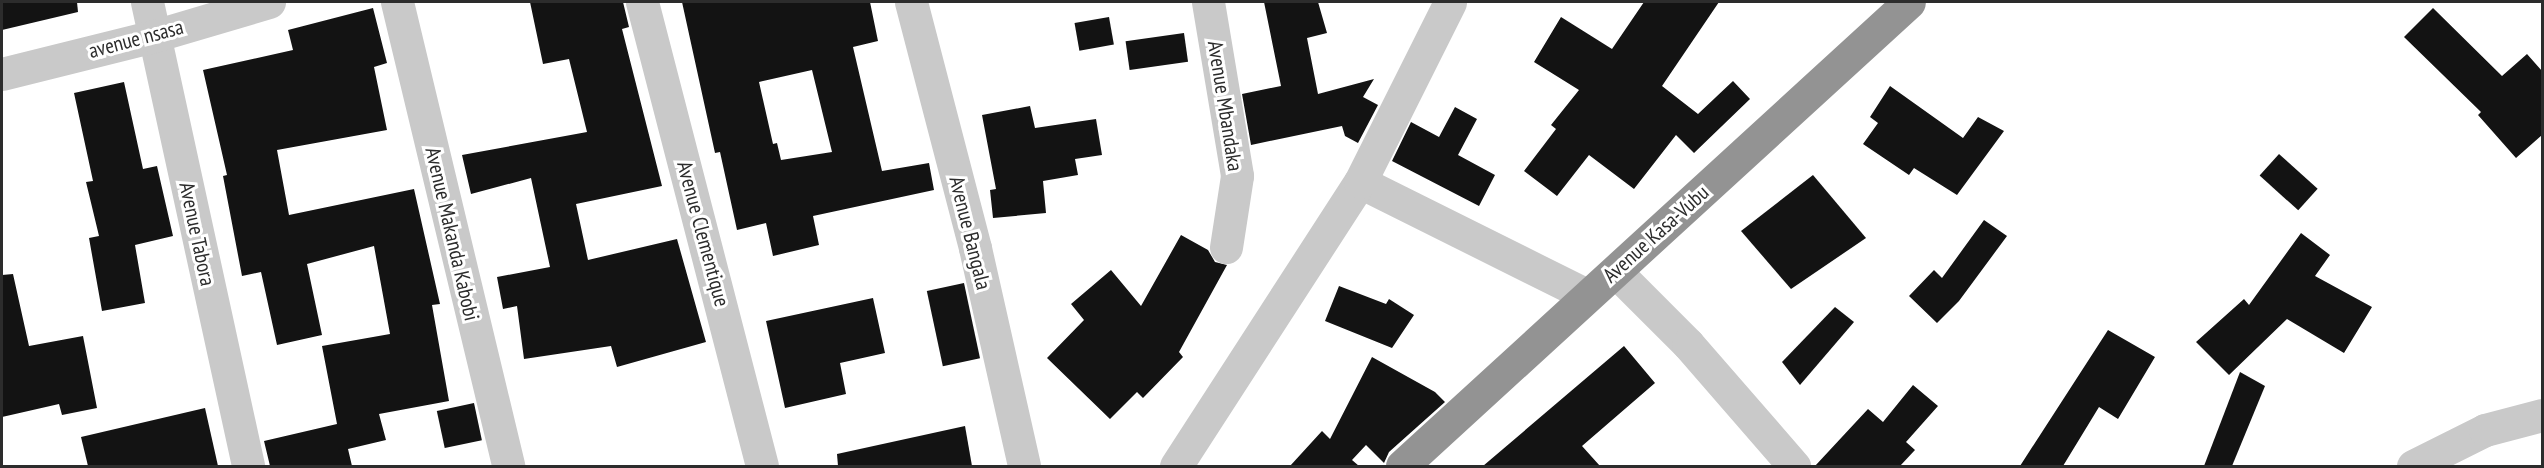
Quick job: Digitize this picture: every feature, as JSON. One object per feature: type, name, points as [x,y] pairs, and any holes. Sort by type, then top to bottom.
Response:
[{"type":"highway","name":"Avenue Kasa-Vubu","points":[[1402,466],[1909,2]]},
{"type":"street","name":"Avenue Tabora","points":[[147,2],[248,466]]},
{"type":"street","name":"avenue nsasa","points":[[2,74],[154,36],[269,2]]},
{"type":"street","name":"Avenue Makanda Kabobi","points":[[397,2],[508,466]]},
{"type":"street","name":"Avenue Clementique","points":[[642,2],[762,466]]},
{"type":"street","name":"Avenue Bangala","points":[[911,2],[975,248],[1024,466]]},
{"type":"street","name":"Avenue Mbandaka","points":[[1208,2],[1237,176],[1226,247]]},
{"type":"street","points":[[1176,466],[1360,182],[1450,2]]},
{"type":"street","points":[[1360,182],[1587,296]]},
{"type":"street","points":[[1616,272],[1688,344],[1794,466]]},
{"type":"street","points":[[2414,466],[2485,430],[2542,415]]},
{"type":"building","points":[[2,2],[77,2],[78,12],[2,30]]},
{"type":"building","points":[[530,2],[623,2],[629,27],[622,29],[662,186],[576,204],[588,260],[677,239],[706,342],[617,367],[611,346],[524,359],[517,306],[503,309],[497,277],[550,267],[531,178],[471,194],[462,155],[587,132],[569,59],[543,64]]},
{"type":"building","points":[[682,2],[870,2],[878,41],[853,47],[882,171],[929,163],[934,190],[813,216],[819,245],[773,256],[766,223],[737,230],[720,152],[715,153]],"holes":[[[812,70],[832,152],[781,160],[777,143],[773,144],[759,82]]]},
{"type":"building","points":[[1264,2],[1318,2],[1327,33],[1307,38],[1318,94],[1374,79],[1363,97],[1378,105],[1358,143],[1345,136],[1342,126],[1251,145],[1242,94],[1281,86]]},
{"type":"building","points":[[1644,2],[1719,2],[1662,86],[1698,114],[1733,81],[1750,99],[1694,153],[1676,135],[1634,189],[1589,155],[1557,196],[1524,171],[1556,129],[1551,125],[1579,90],[1534,62],[1561,17],[1612,49]]},
{"type":"building","points":[[373,8],[387,63],[374,67],[387,130],[277,150],[289,215],[414,189],[440,304],[432,305],[449,401],[379,414],[386,440],[348,449],[352,466],[270,466],[264,441],[337,424],[322,346],[390,334],[374,246],[307,264],[322,335],[277,345],[261,272],[242,276],[223,176],[227,175],[203,70],[293,50],[288,30]]},
{"type":"building","points":[[2433,8],[2502,76],[2527,54],[2542,71],[2542,135],[2516,158],[2478,115],[2481,112],[2404,37]]},
{"type":"building","points":[[1109,17],[1114,45],[1079,51],[1075,23]]},
{"type":"building","points":[[1184,33],[1188,62],[1130,70],[1126,41]]},
{"type":"building","points":[[124,82],[143,169],[157,166],[173,236],[135,245],[145,303],[102,311],[89,238],[99,236],[86,182],[93,181],[74,93]]},
{"type":"building","points":[[1890,86],[1963,138],[1978,117],[2004,131],[1957,195],[1914,168],[1909,175],[1863,144],[1878,123],[1870,117]]},
{"type":"building","points":[[1030,106],[1035,128],[1096,119],[1102,155],[1075,159],[1078,175],[1043,181],[1046,213],[993,218],[990,190],[996,189],[982,115]]},
{"type":"building","points":[[1455,107],[1477,119],[1458,155],[1495,175],[1479,206],[1392,161],[1411,122],[1439,137]]},
{"type":"building","points":[[2279,154],[2318,189],[2298,210],[2260,176]]},
{"type":"building","points":[[1813,175],[1866,238],[1791,289],[1741,231]]},
{"type":"building","points":[[1984,220],[2007,236],[1959,301],[1937,323],[1909,296],[1934,270],[1942,278]]},
{"type":"building","points":[[2301,233],[2330,255],[2315,276],[2372,307],[2344,353],[2287,319],[2229,375],[2196,342],[2244,299],[2249,305]]},
{"type":"building","points":[[1181,235],[1208,250],[1215,262],[1227,265],[1179,352],[1183,357],[1143,398],[1137,392],[1110,419],[1047,358],[1084,320],[1071,304],[1111,270],[1141,306]]},
{"type":"building","points":[[13,274],[29,346],[83,336],[97,408],[62,415],[59,404],[2,417],[2,275]]},
{"type":"building","points":[[964,283],[980,358],[943,366],[927,291]]},
{"type":"building","points":[[1339,286],[1386,304],[1389,299],[1414,315],[1392,348],[1325,321]]},
{"type":"building","points":[[873,298],[885,353],[840,363],[846,394],[785,408],[766,321]]},
{"type":"building","points":[[1835,307],[1854,322],[1800,385],[1782,362]]},
{"type":"building","points":[[2108,330],[2155,357],[2118,419],[2099,407],[2063,466],[2020,466]]},
{"type":"building","points":[[1624,346],[1655,383],[1582,446],[1600,466],[1483,466]]},
{"type":"building","points":[[1372,357],[1435,392],[1445,402],[1389,452],[1384,463],[1366,445],[1352,460],[1359,466],[1290,466],[1322,431],[1330,439]]},
{"type":"building","points":[[2240,372],[2265,386],[2232,466],[2204,466]]},
{"type":"building","points":[[1913,385],[1938,406],[1906,442],[1915,450],[1900,466],[1815,466],[1868,409],[1883,422]]},
{"type":"building","points":[[474,403],[482,440],[445,448],[437,411]]},
{"type":"building","points":[[205,408],[218,466],[88,466],[81,437]]},
{"type":"building","points":[[965,426],[972,466],[838,466],[837,454]]}]
